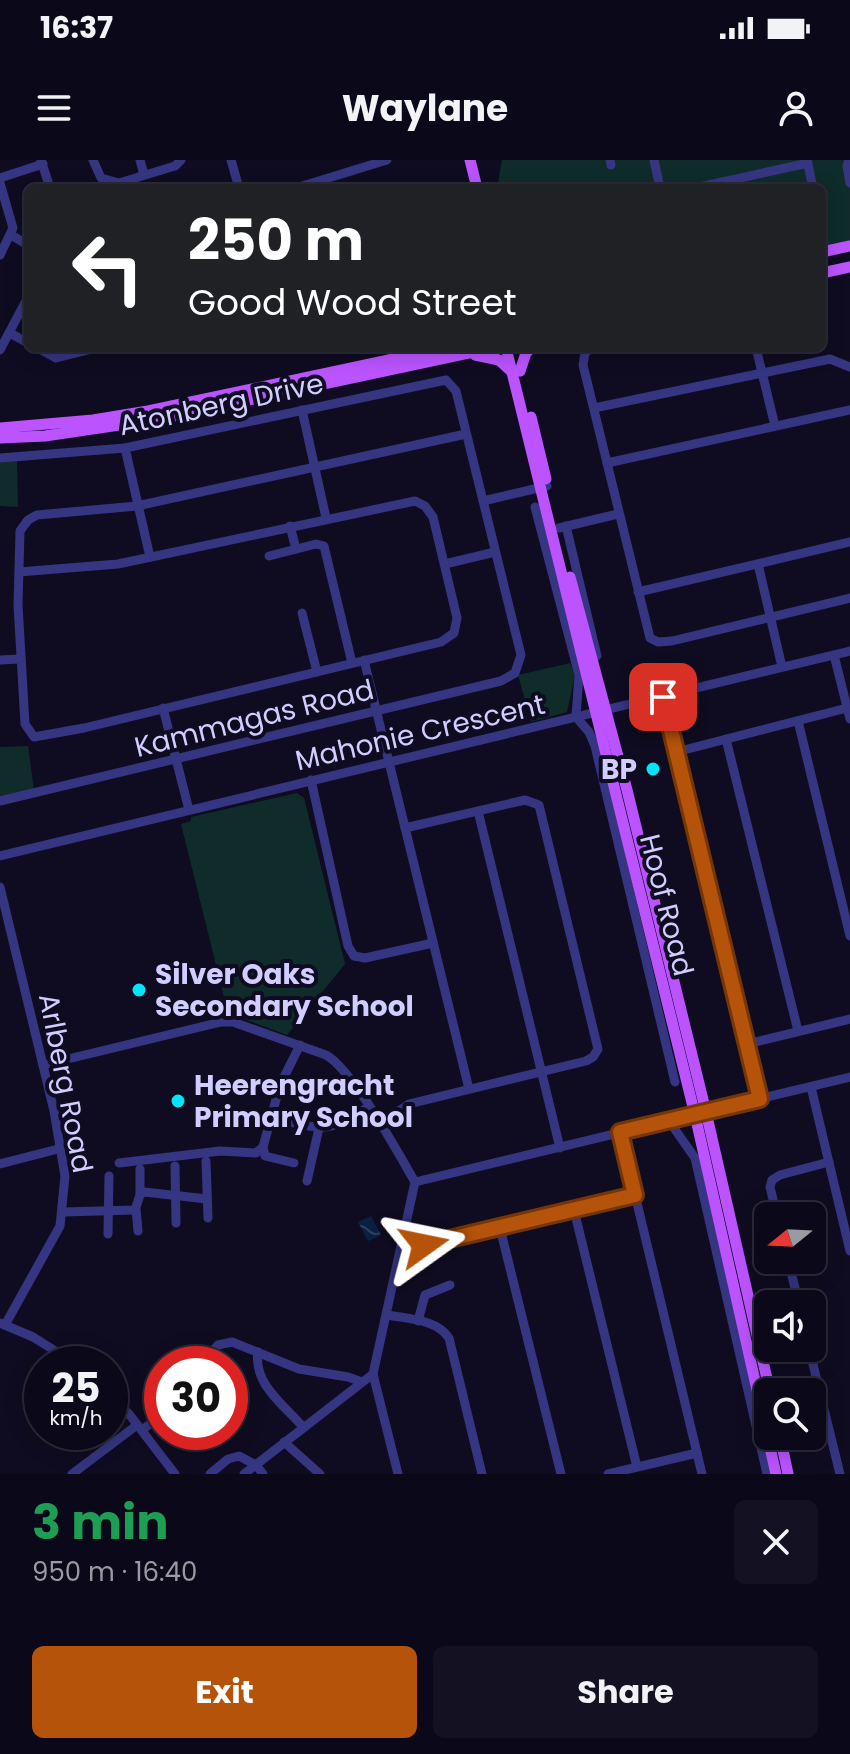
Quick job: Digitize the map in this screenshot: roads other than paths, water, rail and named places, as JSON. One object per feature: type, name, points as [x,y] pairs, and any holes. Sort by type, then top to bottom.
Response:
[{"type":"main road","points":[[470,160],[476,184]]},
{"type":"main road","points":[[826,251],[850,246]]},
{"type":"main road","points":[[826,272],[850,267]]},
{"type":"main road","points":[[0,428],[120,416],[426,352]]},
{"type":"main road","points":[[0,438],[45,436],[160,419],[475,352]]},
{"type":"main road","name":"Hoof Road","points":[[508,352],[516,372]]},
{"type":"main road","name":"Hoof Road","points":[[514,352],[516,372],[544,487],[558,528],[767,1378]]},
{"type":"main road","points":[[467,354],[493,358],[516,372],[528,352]]},
{"type":"main road","name":"Hoof Road","points":[[701,1113],[776,1474]]},
{"type":"main road","points":[[783,1450],[788,1474]]},
{"type":"street","points":[[93,160],[98,173],[109,182],[119,183],[175,166],[181,160]]},
{"type":"street","points":[[140,160],[144,175]]},
{"type":"street","points":[[231,160],[238,184]]},
{"type":"street","points":[[310,184],[387,160]]},
{"type":"street","points":[[654,160],[659,184]]},
{"type":"street","points":[[849,160],[850,183]]},
{"type":"street","points":[[712,184],[808,161],[812,184]]},
{"type":"street","points":[[0,255],[13,225],[0,180],[42,162],[49,184]]},
{"type":"street","points":[[11,235],[24,243]]},
{"type":"street","points":[[0,350],[24,305]]},
{"type":"street","points":[[10,333],[24,341]]},
{"type":"street","points":[[45,352],[56,358],[76,352]]},
{"type":"street","points":[[588,352],[583,365],[648,634],[655,641],[672,641],[850,598]]},
{"type":"street","points":[[757,352],[775,426]]},
{"type":"street","points":[[594,408],[830,359],[850,366]]},
{"type":"street","name":"Atonberg Drive","points":[[0,458],[125,448],[441,380],[455,387],[466,434]]},
{"type":"street","points":[[302,410],[326,518]]},
{"type":"street","points":[[607,463],[850,410]]},
{"type":"street","points":[[19,572],[107,565],[411,501],[422,504],[433,517],[458,623],[452,636],[441,642],[41,737],[32,735],[25,724],[19,659],[19,572],[20,531],[28,520],[37,515],[137,506],[466,434],[495,552],[445,564]]},
{"type":"street","points":[[125,448],[150,557]]},
{"type":"street","points":[[483,501],[544,487]]},
{"type":"street","points":[[535,507],[579,675],[576,717],[589,732],[595,746],[675,1082]]},
{"type":"street","points":[[597,656],[558,528],[618,514]]},
{"type":"street","points":[[290,526],[296,549]]},
{"type":"street","points":[[638,592],[850,542]]},
{"type":"street","points":[[269,556],[319,544],[325,548],[352,663]]},
{"type":"street","name":"Kammagas Road","points":[[0,801],[501,681],[515,673],[521,655],[495,552]]},
{"type":"street","points":[[758,564],[782,667]]},
{"type":"street","points":[[302,613],[317,672]]},
{"type":"street","name":"Mahonie Crescent","points":[[0,856],[850,651]]},
{"type":"street","points":[[834,655],[850,719]]},
{"type":"street","points":[[0,660],[19,659]]},
{"type":"street","points":[[364,660],[469,1089]]},
{"type":"street","points":[[663,697],[760,1099]]},
{"type":"street","points":[[163,708],[189,810]]},
{"type":"street","points":[[676,752],[847,708]]},
{"type":"street","points":[[798,721],[850,936]]},
{"type":"street","points":[[726,739],[798,1031]]},
{"type":"street","points":[[311,780],[348,946],[354,956],[365,958],[433,943]]},
{"type":"street","points":[[380,1124],[409,1104],[542,1073],[586,1061],[596,1054],[596,1035],[537,803],[525,800],[405,828]]},
{"type":"street","points":[[478,811],[560,1148]]},
{"type":"street","name":"Arlberg Road","points":[[0,887],[62,1148],[65,1176],[63,1212],[54,1240],[3,1324]]},
{"type":"street","points":[[747,1044],[850,1019]]},
{"type":"street","points":[[43,1065],[224,1021],[300,1045],[338,1063],[415,1182],[373,1374],[398,1474]]},
{"type":"street","points":[[294,1163],[265,1156],[263,1147],[280,1085],[300,1045]]},
{"type":"street","points":[[415,1182],[850,1077]]},
{"type":"street","points":[[811,1087],[850,1251]]},
{"type":"street","points":[[272,1118],[319,1128],[338,1125],[368,1107]]},
{"type":"street","points":[[669,1121],[695,1158],[767,1474]]},
{"type":"street","points":[[307,1181],[319,1128]]},
{"type":"street","points":[[620,1132],[702,1474]]},
{"type":"street","points":[[119,1163],[220,1151],[256,1153],[263,1147]]},
{"type":"street","points":[[0,1164],[62,1148]]},
{"type":"street","points":[[206,1161],[208,1218]]},
{"type":"street","points":[[774,1202],[770,1187],[772,1180],[829,1162]]},
{"type":"street","points":[[175,1166],[176,1223]]},
{"type":"street","points":[[138,1231],[136,1209],[140,1169]]},
{"type":"street","points":[[108,1234],[109,1176]]},
{"type":"street","points":[[140,1193],[207,1199]]},
{"type":"street","points":[[404,1242],[424,1245],[635,1195]]},
{"type":"street","points":[[63,1212],[136,1209]]},
{"type":"street","points":[[574,1210],[637,1467]]},
{"type":"street","points":[[500,1228],[561,1474]]},
{"type":"street","points":[[418,1321],[425,1295],[450,1285]]},
{"type":"street","points":[[388,1315],[440,1327],[449,1338],[482,1474]]},
{"type":"street","points":[[3,1324],[48,1346]]},
{"type":"street","points":[[219,1346],[232,1342],[242,1346]]},
{"type":"street","points":[[248,1348],[299,1369],[362,1382]]},
{"type":"street","points":[[258,1352],[258,1371],[265,1385],[303,1427]]},
{"type":"street","points":[[812,1362],[840,1474]]},
{"type":"street","points":[[244,1474],[373,1374]]},
{"type":"street","points":[[128,1414],[175,1474]]},
{"type":"street","points":[[72,1474],[144,1425]]},
{"type":"street","points":[[284,1442],[320,1474]]},
{"type":"street","points":[[608,1474],[697,1453]]},
{"type":"street","points":[[210,1474],[237,1456],[256,1465],[263,1474]]},
{"type":"water","points":[[371,1216],[381,1235],[368,1241],[358,1222]]},
{"type":"place","name":"BP","points":[[653,769]]},
{"type":"place","name":"Silver Oaks Secondary School","points":[[139,990]]},
{"type":"place","name":"Heerengracht Primary School","points":[[178,1101]]}]
